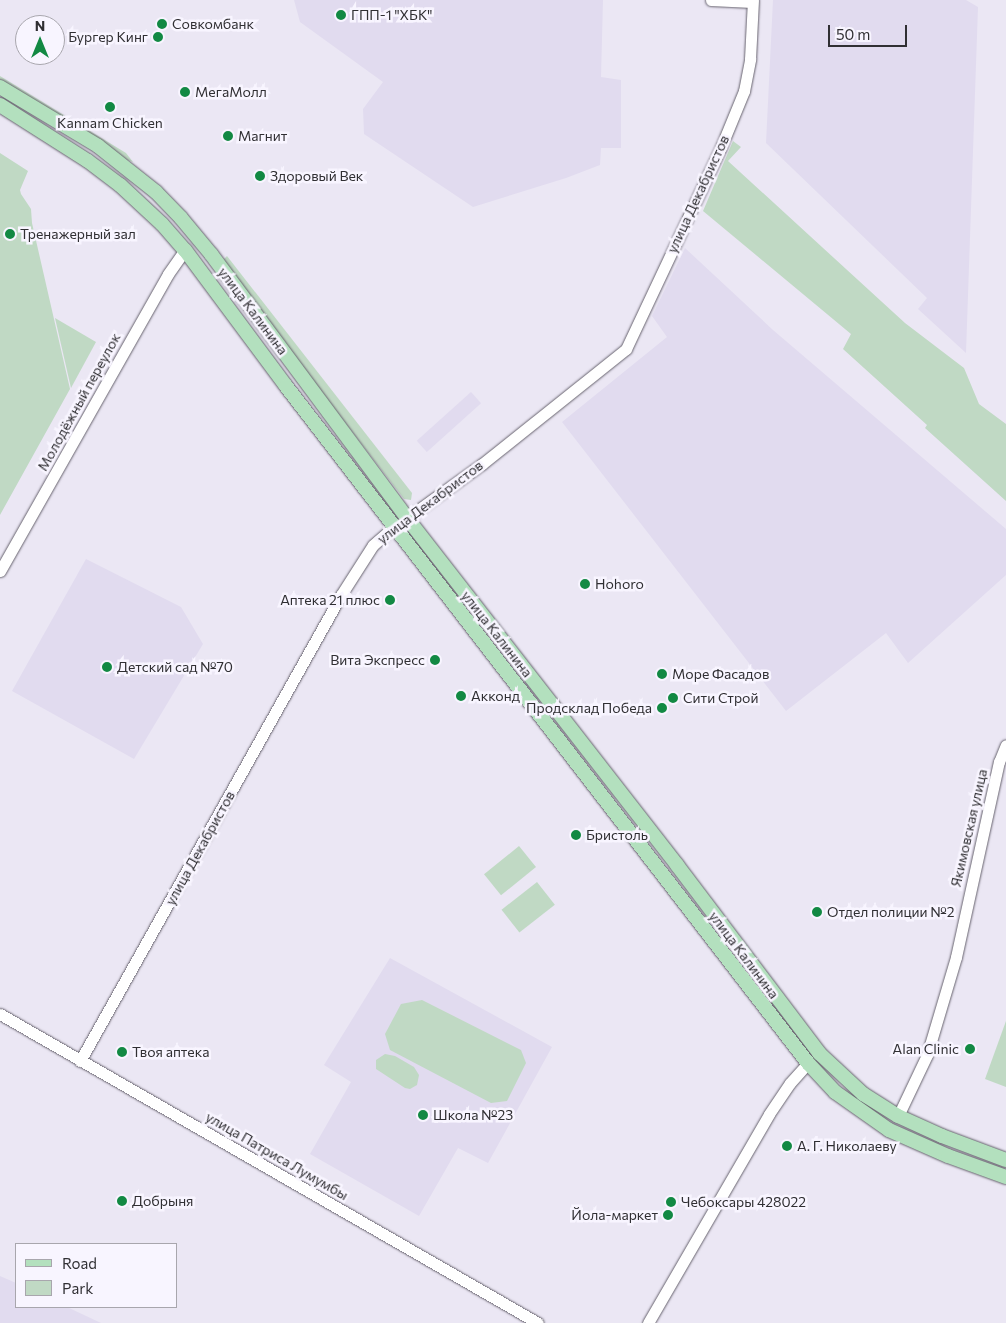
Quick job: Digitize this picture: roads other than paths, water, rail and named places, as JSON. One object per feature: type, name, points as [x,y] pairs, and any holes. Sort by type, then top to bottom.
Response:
[{"type":"main road","name":"улица Калинина","points":[[0,87],[98,146],[128,168],[169,205],[211,254],[407,518],[677,865],[819,1053],[862,1094],[898,1116],[942,1136],[1006,1160]]},
{"type":"main road","name":"улица Калинина","points":[[0,105],[88,161],[120,185],[156,218],[185,250],[808,1063],[835,1092],[889,1130],[948,1156],[1006,1177]]},
{"type":"main road","name":"улица Декабристов","points":[[395,526],[407,518]]},
{"type":"main road","points":[[808,1063],[819,1053]]},
{"type":"street","name":"улица Декабристов","points":[[407,518],[482,464],[626,349],[721,147],[747,78],[753,1],[711,0]]},
{"type":"street","name":"Молодёжный переулок","points":[[0,571],[168,274],[185,250]]},
{"type":"street","name":"улица Декабристов","points":[[80,1060],[342,596],[373,545],[395,526]]},
{"type":"street","name":"Якимовская улица","points":[[898,1116],[927,1055],[956,957],[1000,762],[1006,745]]},
{"type":"street","name":"улица Патриса Лумумбы","points":[[0,1014],[538,1323]]},
{"type":"street","points":[[648,1323],[769,1114],[790,1084],[808,1063]]},
{"type":"place","name":"ГПП-1 \"ХБК\"","points":[[341,15]]},
{"type":"place","name":"Совкомбанк","points":[[162,24]]},
{"type":"place","name":"Бургер Кинг","points":[[158,37]]},
{"type":"place","name":"МегаМолл","points":[[185,92]]},
{"type":"place","name":"Kannam Chicken","points":[[110,107]]},
{"type":"place","name":"Магнит","points":[[228,136]]},
{"type":"place","name":"Здоровый Век","points":[[260,176]]},
{"type":"place","name":"Тренажерный зал","points":[[10,234]]},
{"type":"place","name":"Hohoro","points":[[585,584]]},
{"type":"place","name":"Аптека 21 плюс","points":[[390,600]]},
{"type":"place","name":"Вита Экспресс","points":[[435,660]]},
{"type":"place","name":"Детский сад №70","points":[[107,667]]},
{"type":"place","name":"Море Фасадов","points":[[662,674]]},
{"type":"place","name":"Акконд","points":[[461,696]]},
{"type":"place","name":"Сити Строй","points":[[673,698]]},
{"type":"place","name":"Продсклад Победа","points":[[662,708]]},
{"type":"place","name":"Бристоль","points":[[576,835]]},
{"type":"place","name":"Отдел полиции №2","points":[[817,912]]},
{"type":"place","name":"Alan Clinic","points":[[970,1049]]},
{"type":"place","name":"Твоя аптека","points":[[122,1052]]},
{"type":"place","name":"Школа №23","points":[[423,1115]]},
{"type":"place","name":"А. Г. Николаеву","points":[[787,1146]]},
{"type":"place","name":"Добрыня","points":[[122,1201]]},
{"type":"place","name":"Чебоксары 428022","points":[[671,1202]]},
{"type":"place","name":"Йола-маркет","points":[[668,1215]]}]
